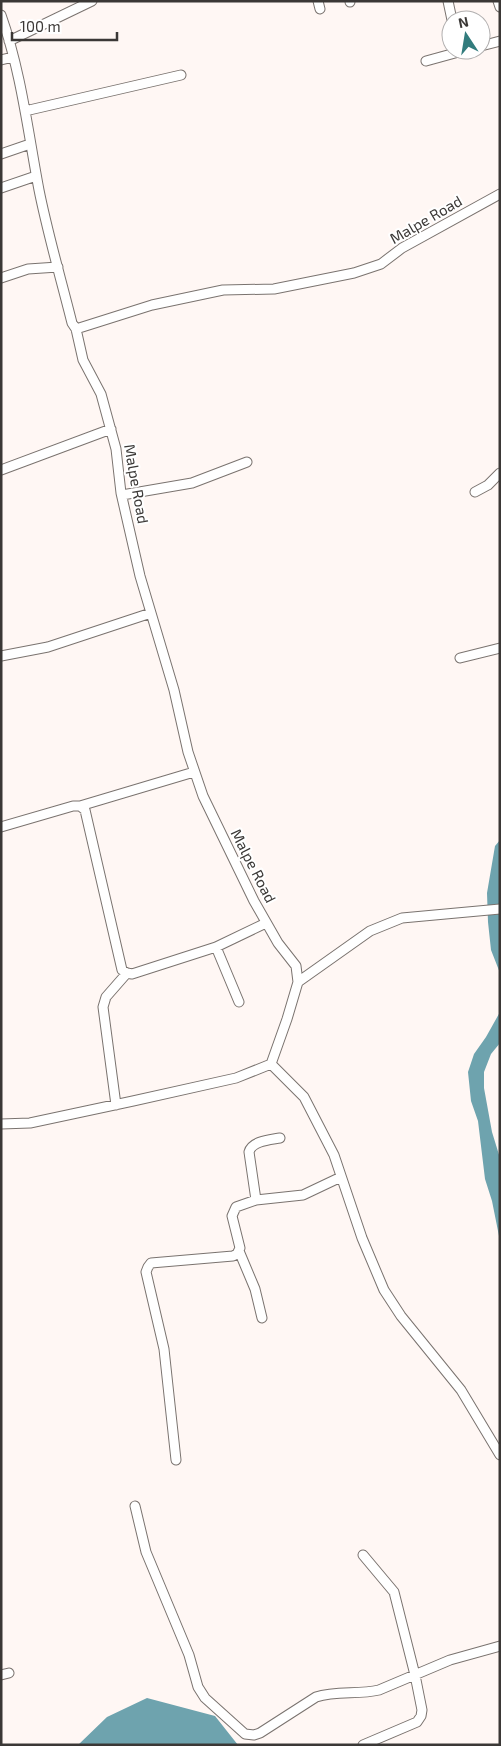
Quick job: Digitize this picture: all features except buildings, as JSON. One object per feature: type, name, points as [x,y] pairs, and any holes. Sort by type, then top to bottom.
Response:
[{"type":"street","points":[[9,41],[92,1]]},
{"type":"street","points":[[498,1],[500,7]]},
{"type":"street","points":[[1,15],[13,57],[36,176],[72,323],[76,330]]},
{"type":"street","points":[[1,60],[13,57]]},
{"type":"street","points":[[426,61],[441,57]]},
{"type":"street","points":[[24,111],[181,75]]},
{"type":"street","points":[[1,154],[30,144]]},
{"type":"street","points":[[1,188],[36,176]]},
{"type":"street","name":"Malpe Road","points":[[298,982],[296,966],[278,943],[254,901],[203,796],[194,772],[174,690],[140,576],[122,495],[116,449],[111,429],[101,394],[83,360],[76,330],[152,305],[215,292],[252,288],[274,289],[354,273],[381,264],[402,248],[500,194]]},
{"type":"street","points":[[1,278],[28,269],[58,267]]},
{"type":"street","points":[[1,470],[111,429]]},
{"type":"street","points":[[122,495],[192,483],[247,462]]},
{"type":"street","points":[[475,492],[488,485],[500,474]]},
{"type":"street","points":[[1,656],[48,647],[151,613]]},
{"type":"street","points":[[460,658],[500,648]]},
{"type":"street","points":[[1,827],[194,772]]},
{"type":"street","points":[[80,806],[85,810],[122,970],[126,973],[132,974],[216,946],[266,923]]},
{"type":"street","points":[[1,1124],[30,1123],[116,1105],[236,1078],[271,1064],[298,982],[370,931],[402,918],[480,910],[500,910]]},
{"type":"street","points":[[216,946],[238,1002]]},
{"type":"street","points":[[116,1105],[103,1007],[106,997],[126,973]]},
{"type":"street","points":[[271,1064],[304,1097],[334,1155],[362,1238],[384,1290],[401,1316],[461,1390],[500,1455]]},
{"type":"street","points":[[256,1200],[250,1148],[255,1144],[280,1138]]},
{"type":"street","points":[[262,1318],[254,1289],[239,1251],[240,1248],[232,1216],[233,1211],[236,1206],[256,1200],[303,1194],[341,1177]]},
{"type":"street","points":[[176,1460],[164,1349],[146,1272],[151,1263],[233,1256],[239,1251]]},
{"type":"street","points":[[136,1506],[146,1552],[189,1655],[198,1687],[206,1698],[245,1734],[254,1735],[260,1733],[316,1697],[325,1694],[378,1690],[450,1660],[500,1646]]},
{"type":"street","points":[[363,1555],[394,1592],[422,1710],[417,1722],[363,1745]]},
{"type":"water","points":[[500,840],[500,973],[491,950],[487,893],[495,846]]},
{"type":"water","points":[[500,1012],[500,1043],[491,1054],[484,1072],[484,1088],[492,1132],[500,1158],[500,1241],[492,1201],[485,1179],[478,1121],[471,1101],[468,1072],[474,1054]]},
{"type":"water","points":[[147,1698],[215,1716],[238,1745],[78,1745],[107,1717]]}]
